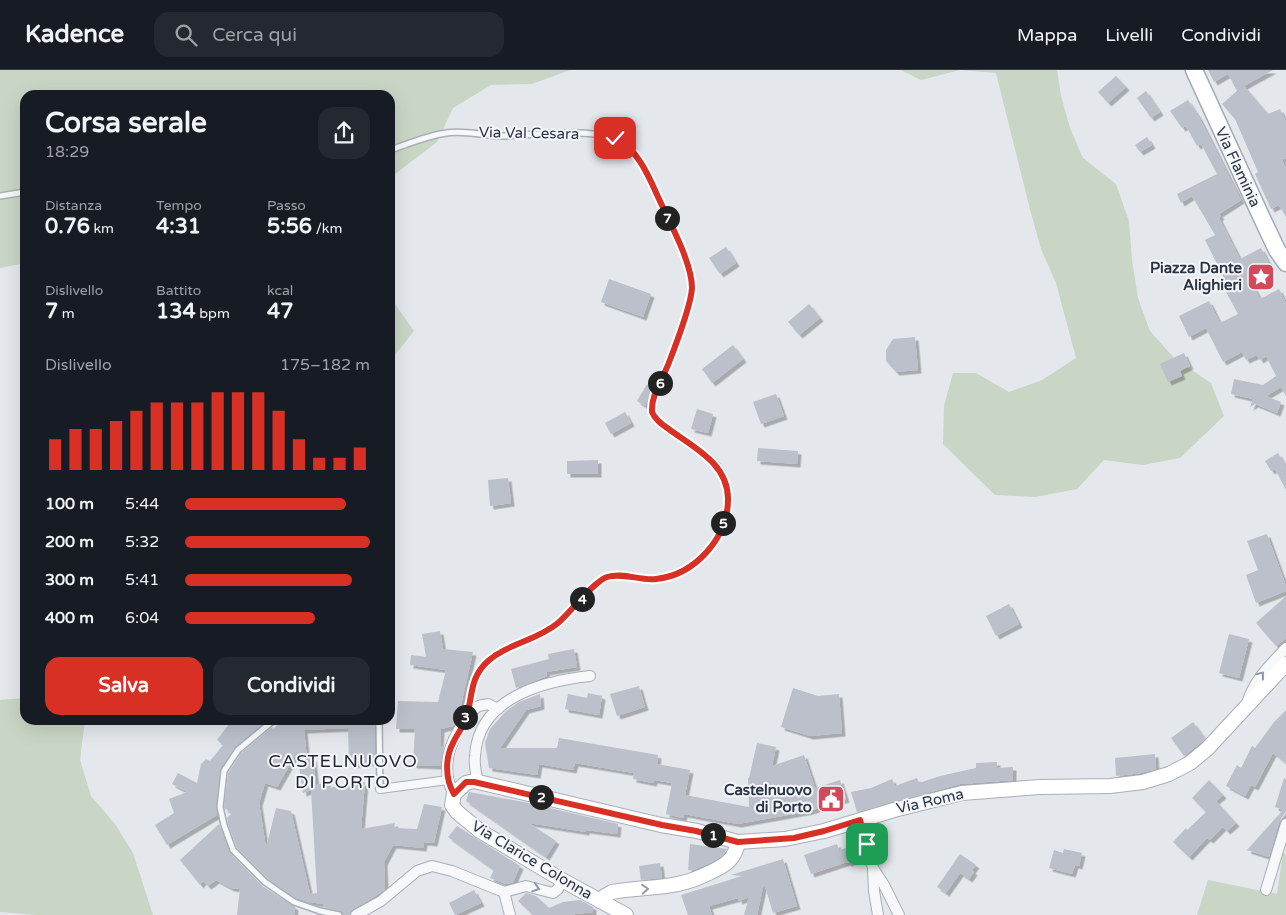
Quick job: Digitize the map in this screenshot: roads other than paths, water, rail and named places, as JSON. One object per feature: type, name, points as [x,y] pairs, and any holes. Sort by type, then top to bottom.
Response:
[{"type":"main road","name":"Via Flaminia","points":[[1194,70],[1277,250],[1286,263]]},
{"type":"main road","name":"Via Roma","points":[[478,782],[738,842],[794,838],[918,803],[962,793],[1040,787],[1110,786],[1154,779],[1179,769],[1199,756],[1286,664]]},
{"type":"main road","points":[[454,794],[466,782],[478,782]]},
{"type":"main road","name":"Via Clarice Colonna","points":[[454,794],[452,802],[455,810],[480,831],[562,880],[626,915]]},
{"type":"main road","points":[[600,901],[612,892],[672,887],[699,879],[728,863],[734,855],[738,842]]},
{"type":"street","points":[[1245,708],[1256,682],[1268,666],[1286,648]]},
{"type":"street","points":[[478,782],[474,761],[476,744],[484,725],[498,709],[514,696],[527,690],[562,680],[590,676]]},
{"type":"street","points":[[454,794],[448,780],[447,763],[449,750],[464,722],[476,708],[491,704],[498,709]]},
{"type":"street","points":[[380,789],[448,780]]},
{"type":"street","points":[[860,820],[873,868],[878,915]]},
{"type":"street","points":[[1266,890],[1286,824]]},
{"type":"street","points":[[356,915],[381,902],[416,871],[428,867],[452,871],[504,892],[526,886],[553,893],[558,889],[562,880]]},
{"type":"street","points":[[873,868],[899,915]]},
{"type":"street","points":[[504,892],[510,915]]},
{"type":"lane","name":"Via Val Cesara","points":[[395,148],[430,136],[458,132],[501,136],[570,133],[615,138],[629,148],[642,165],[655,189],[687,263],[692,281],[689,304],[669,364],[655,394],[652,412],[661,424],[712,461],[727,484],[728,507],[725,519],[714,543],[698,561],[684,571],[670,577],[654,579],[615,576],[607,577],[601,581],[557,624],[536,637],[505,650],[485,664],[474,681],[464,722]]},
{"type":"lane","points":[[0,196],[20,193]]},
{"type":"lane","points":[[268,725],[238,750],[224,771],[220,807],[233,850],[265,882],[294,902],[339,915]]},
{"type":"lane","points":[[379,725],[380,789]]},
{"type":"place","name":"Piazza Dante Alighieri","points":[[1261,277]]},
{"type":"place","name":"Castelnuovo di Porto","points":[[831,799]]},
{"type":"district","name":"CASTELNUOVO DI PORTO","points":[[343,771]]}]
